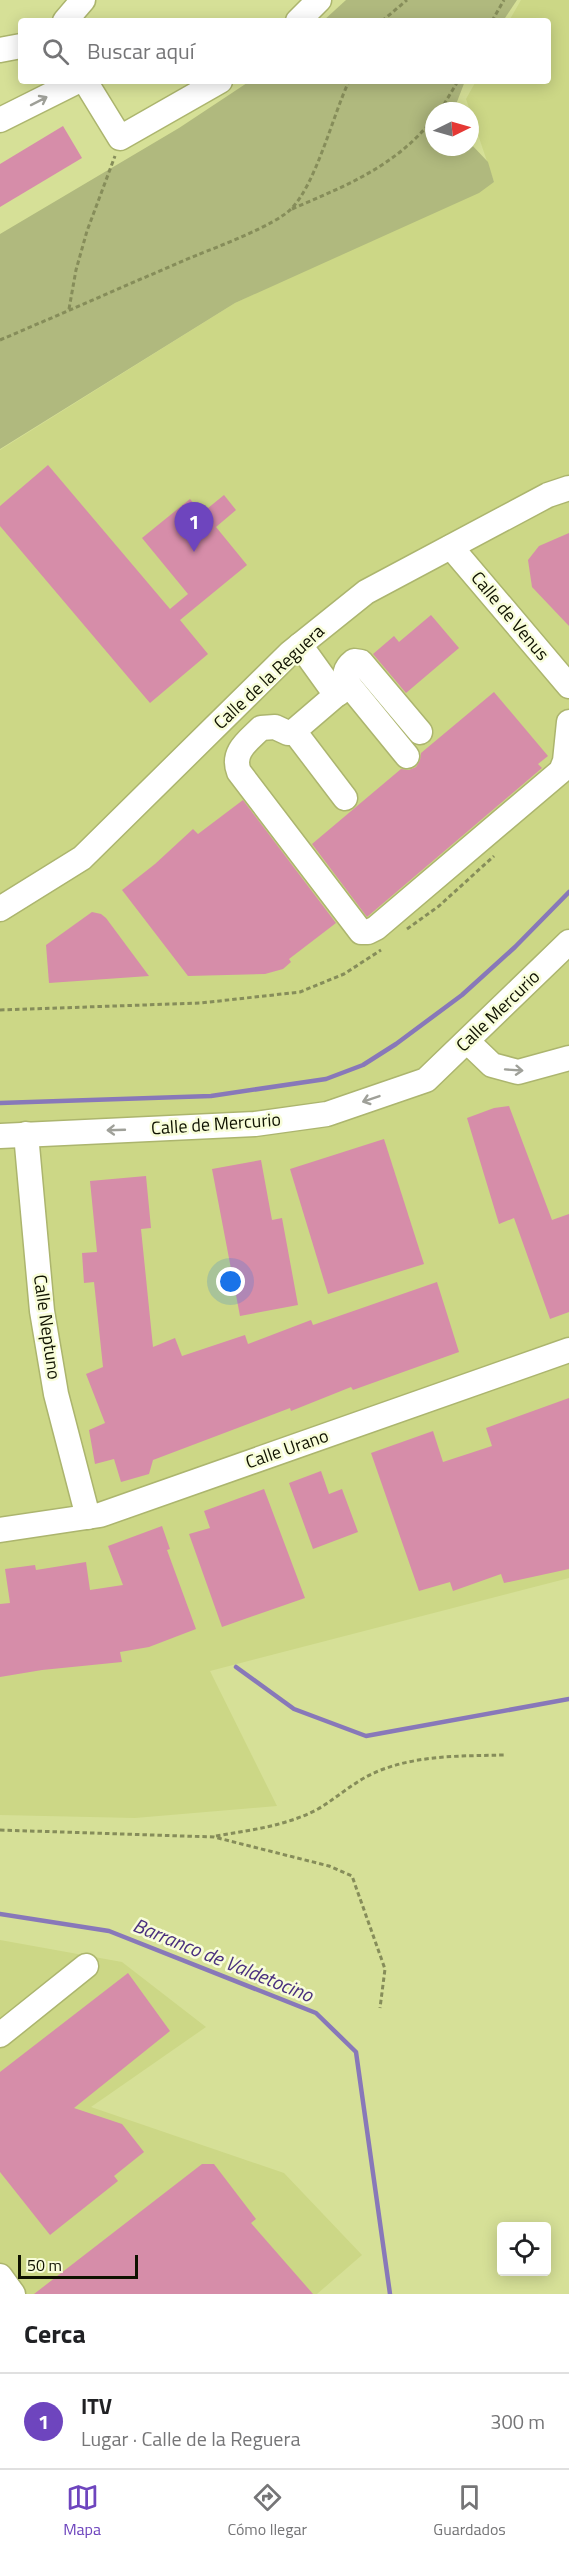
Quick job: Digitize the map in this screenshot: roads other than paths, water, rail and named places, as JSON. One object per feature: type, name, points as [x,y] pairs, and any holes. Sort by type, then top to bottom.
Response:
[{"type":"street","points":[[68,18],[83,0]]},
{"type":"street","points":[[301,18],[319,0]]},
{"type":"street","points":[[0,51],[18,47]]},
{"type":"street","points":[[0,120],[72,84]]},
{"type":"street","points":[[87,84],[120,138],[215,84]]},
{"type":"street","name":"Calle de la Reguera","points":[[0,909],[82,858],[300,645],[366,592],[548,495],[569,488]]},
{"type":"street","name":"Calle de Venus","points":[[451,547],[569,686]]},
{"type":"street","points":[[300,645],[407,756]]},
{"type":"street","points":[[420,732],[361,662],[354,661],[347,667],[342,690],[294,731],[288,733],[275,727],[261,728],[238,751],[235,762],[239,772],[361,932],[368,932],[376,928],[561,771],[565,761],[569,722]]},
{"type":"street","points":[[294,731],[345,798]]},
{"type":"street","name":"Calle Mercurio","points":[[426,1080],[468,1042],[569,942]]},
{"type":"street","points":[[468,1042],[492,1065],[518,1072],[569,1058]]},
{"type":"street","name":"Calle de Mercurio","points":[[0,1136],[255,1124],[327,1114],[426,1080]]},
{"type":"street","name":"Calle Neptuno","points":[[26,1134],[42,1311],[56,1394],[88,1517]]},
{"type":"street","name":"Calle Urano","points":[[0,1530],[100,1515],[569,1350]]},
{"type":"street","points":[[0,2035],[86,1966]]},
{"type":"street","points":[[0,2276],[13,2294]]},
{"type":"waterway","points":[[0,1103],[211,1096],[326,1079],[363,1065],[396,1044],[462,995],[515,947],[569,892]]},
{"type":"waterway","points":[[236,1667],[294,1709],[366,1736],[569,1699]]},
{"type":"waterway","name":"Barranco de Valdetocino","points":[[0,1914],[109,1931],[316,2013],[356,2052],[390,2294]]},
{"type":"place","name":"ITV","points":[[194,552]]}]
